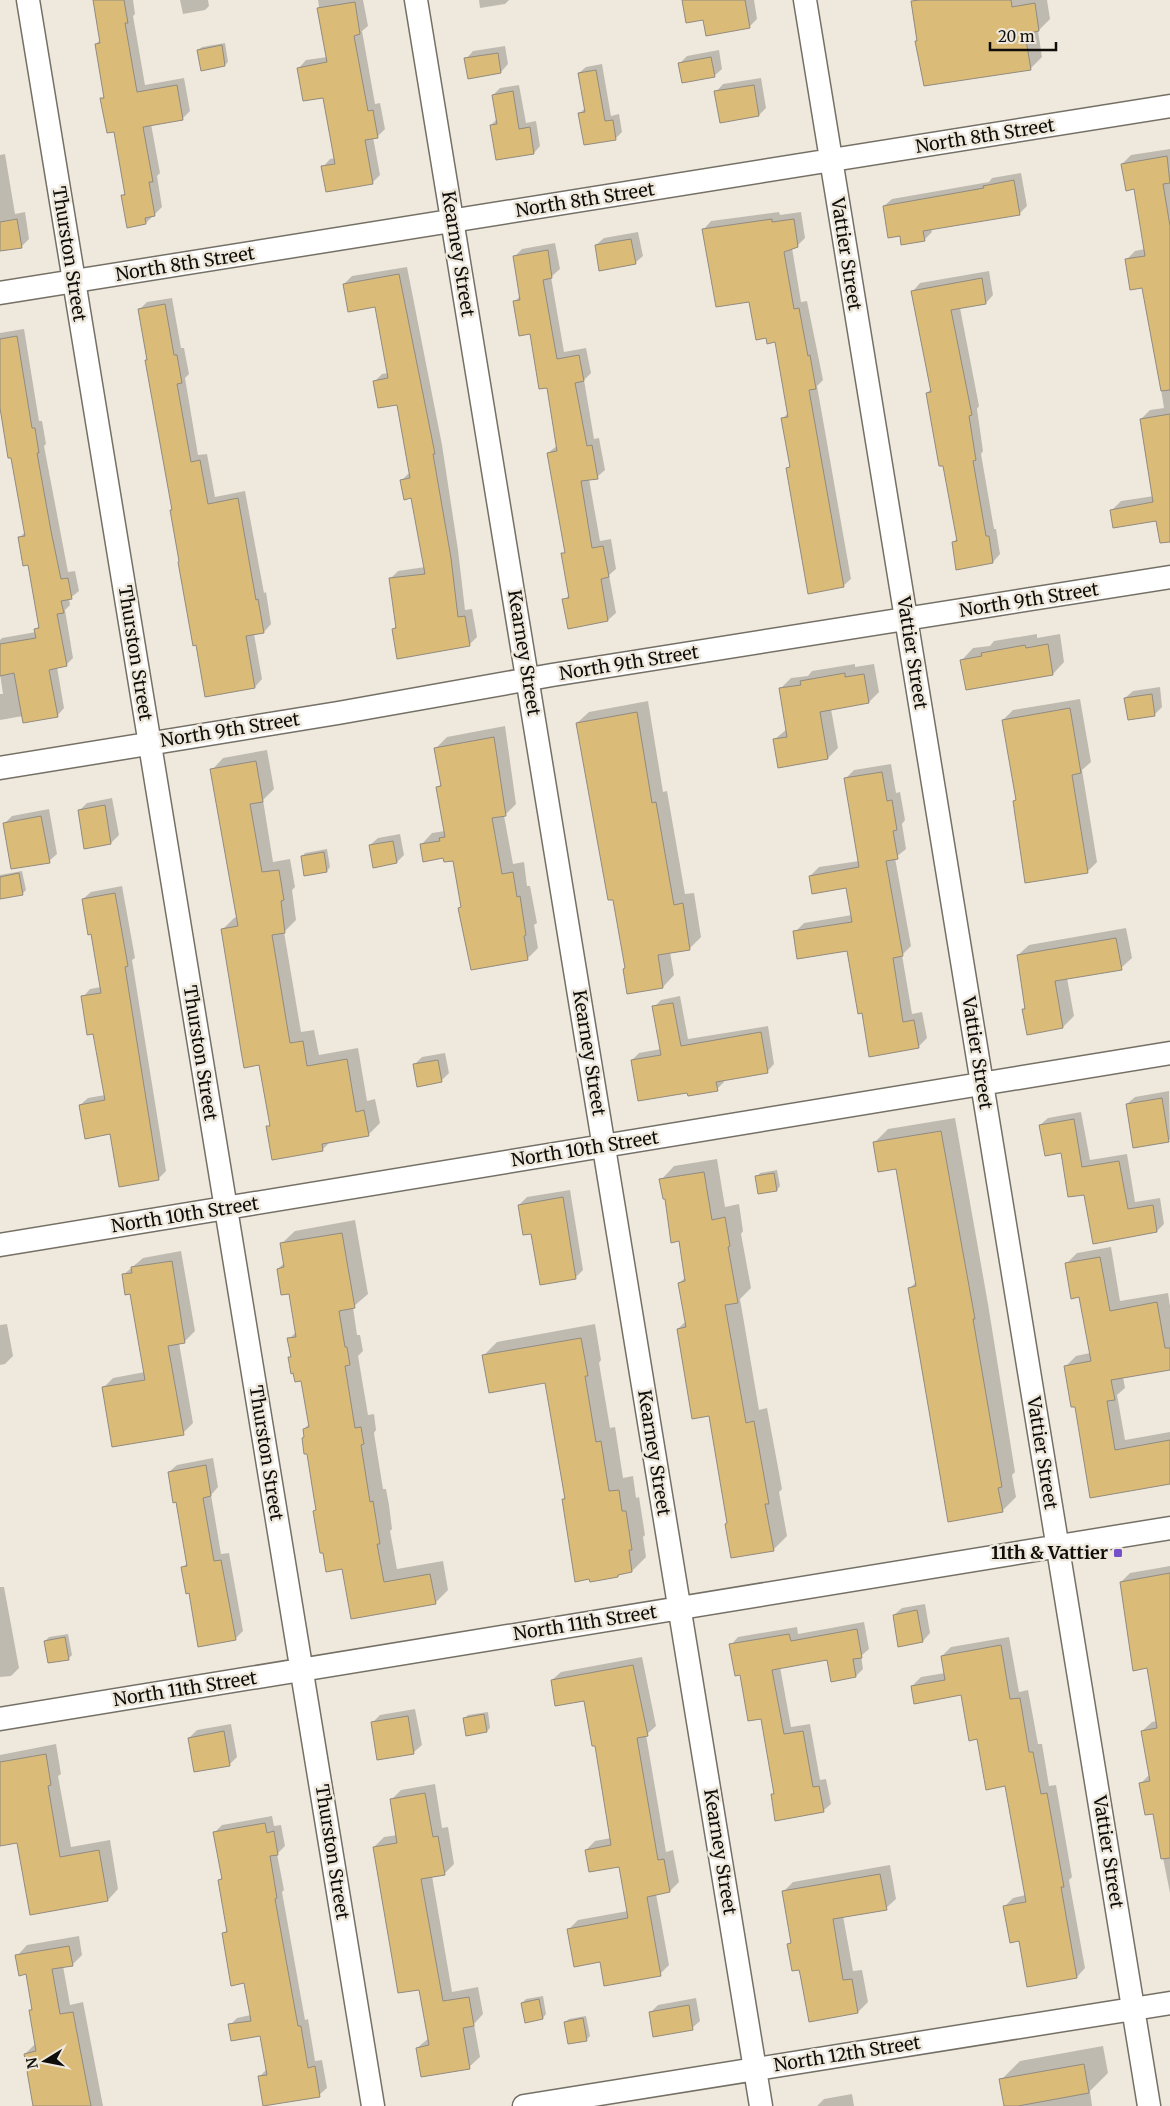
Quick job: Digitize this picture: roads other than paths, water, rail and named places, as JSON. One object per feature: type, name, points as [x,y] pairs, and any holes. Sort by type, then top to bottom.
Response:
[{"type":"street","name":"Thurston Street","points":[[28,0],[374,2106]]},
{"type":"street","name":"Kearney Street","points":[[416,0],[762,2106]]},
{"type":"street","name":"Vattier Street","points":[[805,0],[1149,2106]]},
{"type":"street","name":"North 8th Street","points":[[0,293],[1170,106]]},
{"type":"street","name":"North 9th Street","points":[[0,768],[150,742],[338,713],[528,679],[1170,577]]},
{"type":"street","name":"North 10th Street","points":[[0,1245],[1170,1053]]},
{"type":"street","name":"North 11th Street","points":[[0,1719],[1170,1528]]},
{"type":"street","name":"North 12th Street","points":[[524,2106],[1170,2003]]},
{"type":"place","name":"11th & Vattier","points":[[1118,1553]]}]
